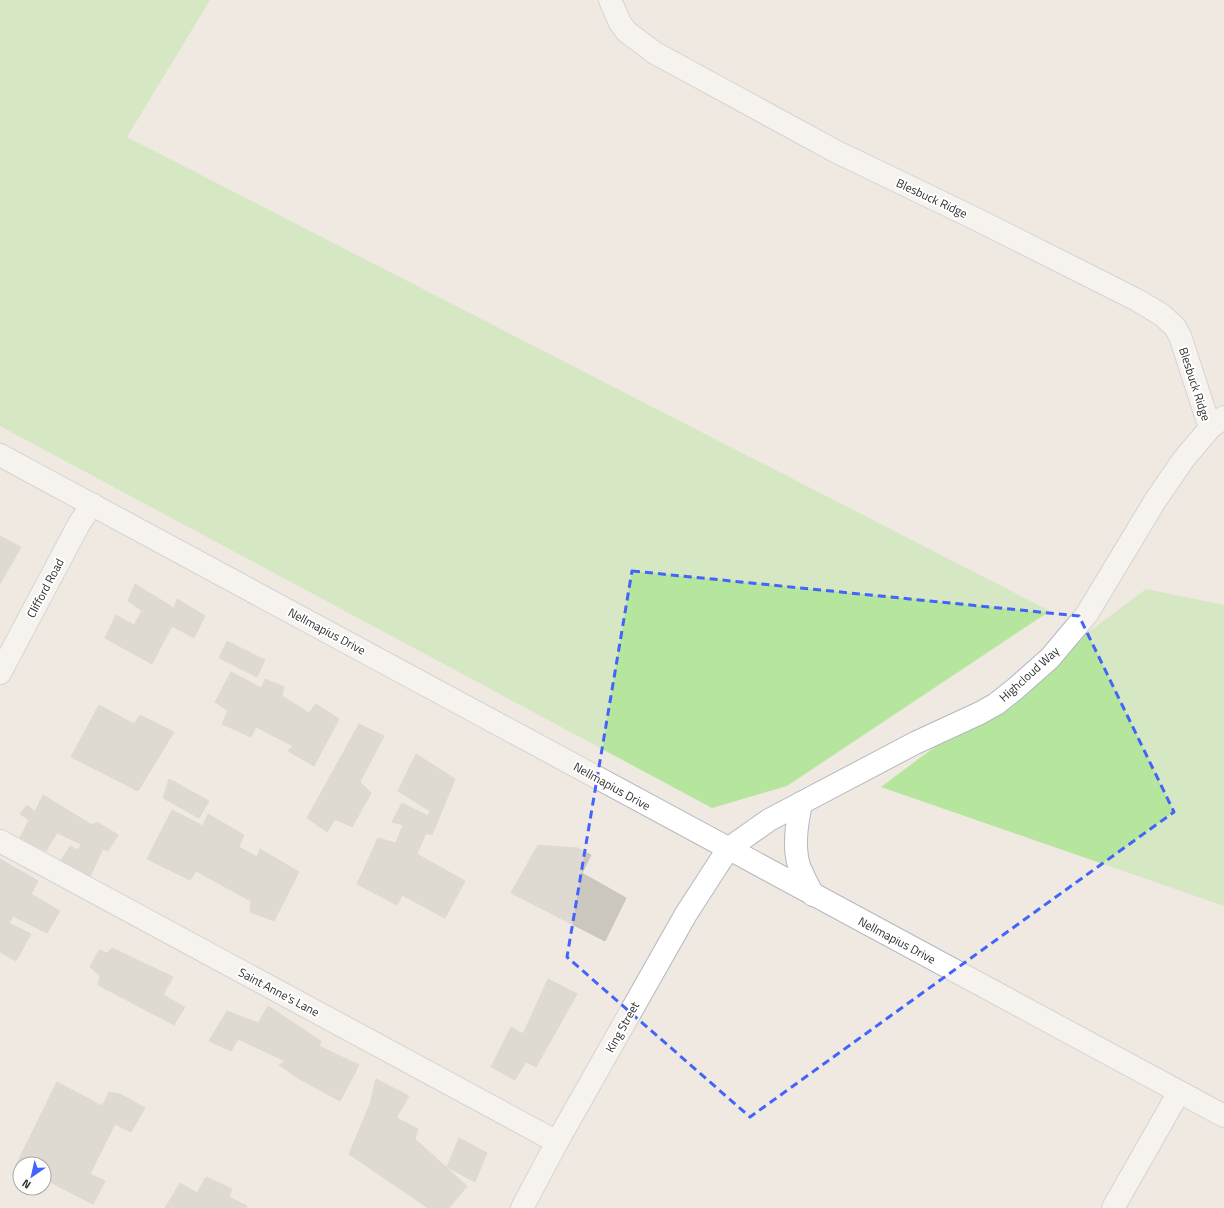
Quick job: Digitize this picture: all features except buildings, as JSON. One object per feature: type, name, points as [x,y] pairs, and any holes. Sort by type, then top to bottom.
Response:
[{"type":"street","name":"Blesbuck Ridge","points":[[610,1],[620,23],[627,32],[655,53],[835,151],[1034,248],[1137,300],[1162,316],[1175,328],[1180,336],[1217,422]]},
{"type":"street","name":"Highcloud Way","points":[[728,849],[769,820],[915,743],[980,713],[1008,696],[1050,658],[1087,614],[1155,501],[1194,446],[1217,422]]},
{"type":"street","name":"Nellmapius Drive","points":[[0,455],[1224,1116]]},
{"type":"street","name":"Clifford Road","points":[[0,673],[92,504]]},
{"type":"street","points":[[801,803],[797,820],[797,855],[803,876],[813,895]]},
{"type":"street","name":"Saint Anne's Lane","points":[[0,841],[557,1142]]},
{"type":"street","name":"King Street","points":[[522,1208],[557,1142],[686,914],[728,849]]},
{"type":"street","points":[[1114,1208],[1179,1092]]},
{"type":"highlighted area","points":[[632,571],[1079,616],[1174,812],[750,1117],[567,957]]},
{"type":"green space","points":[[0,0],[210,0],[127,137],[1050,611],[787,786],[712,808],[0,426]]},
{"type":"green space","points":[[1146,589],[1224,605],[1224,906],[881,787]]}]
